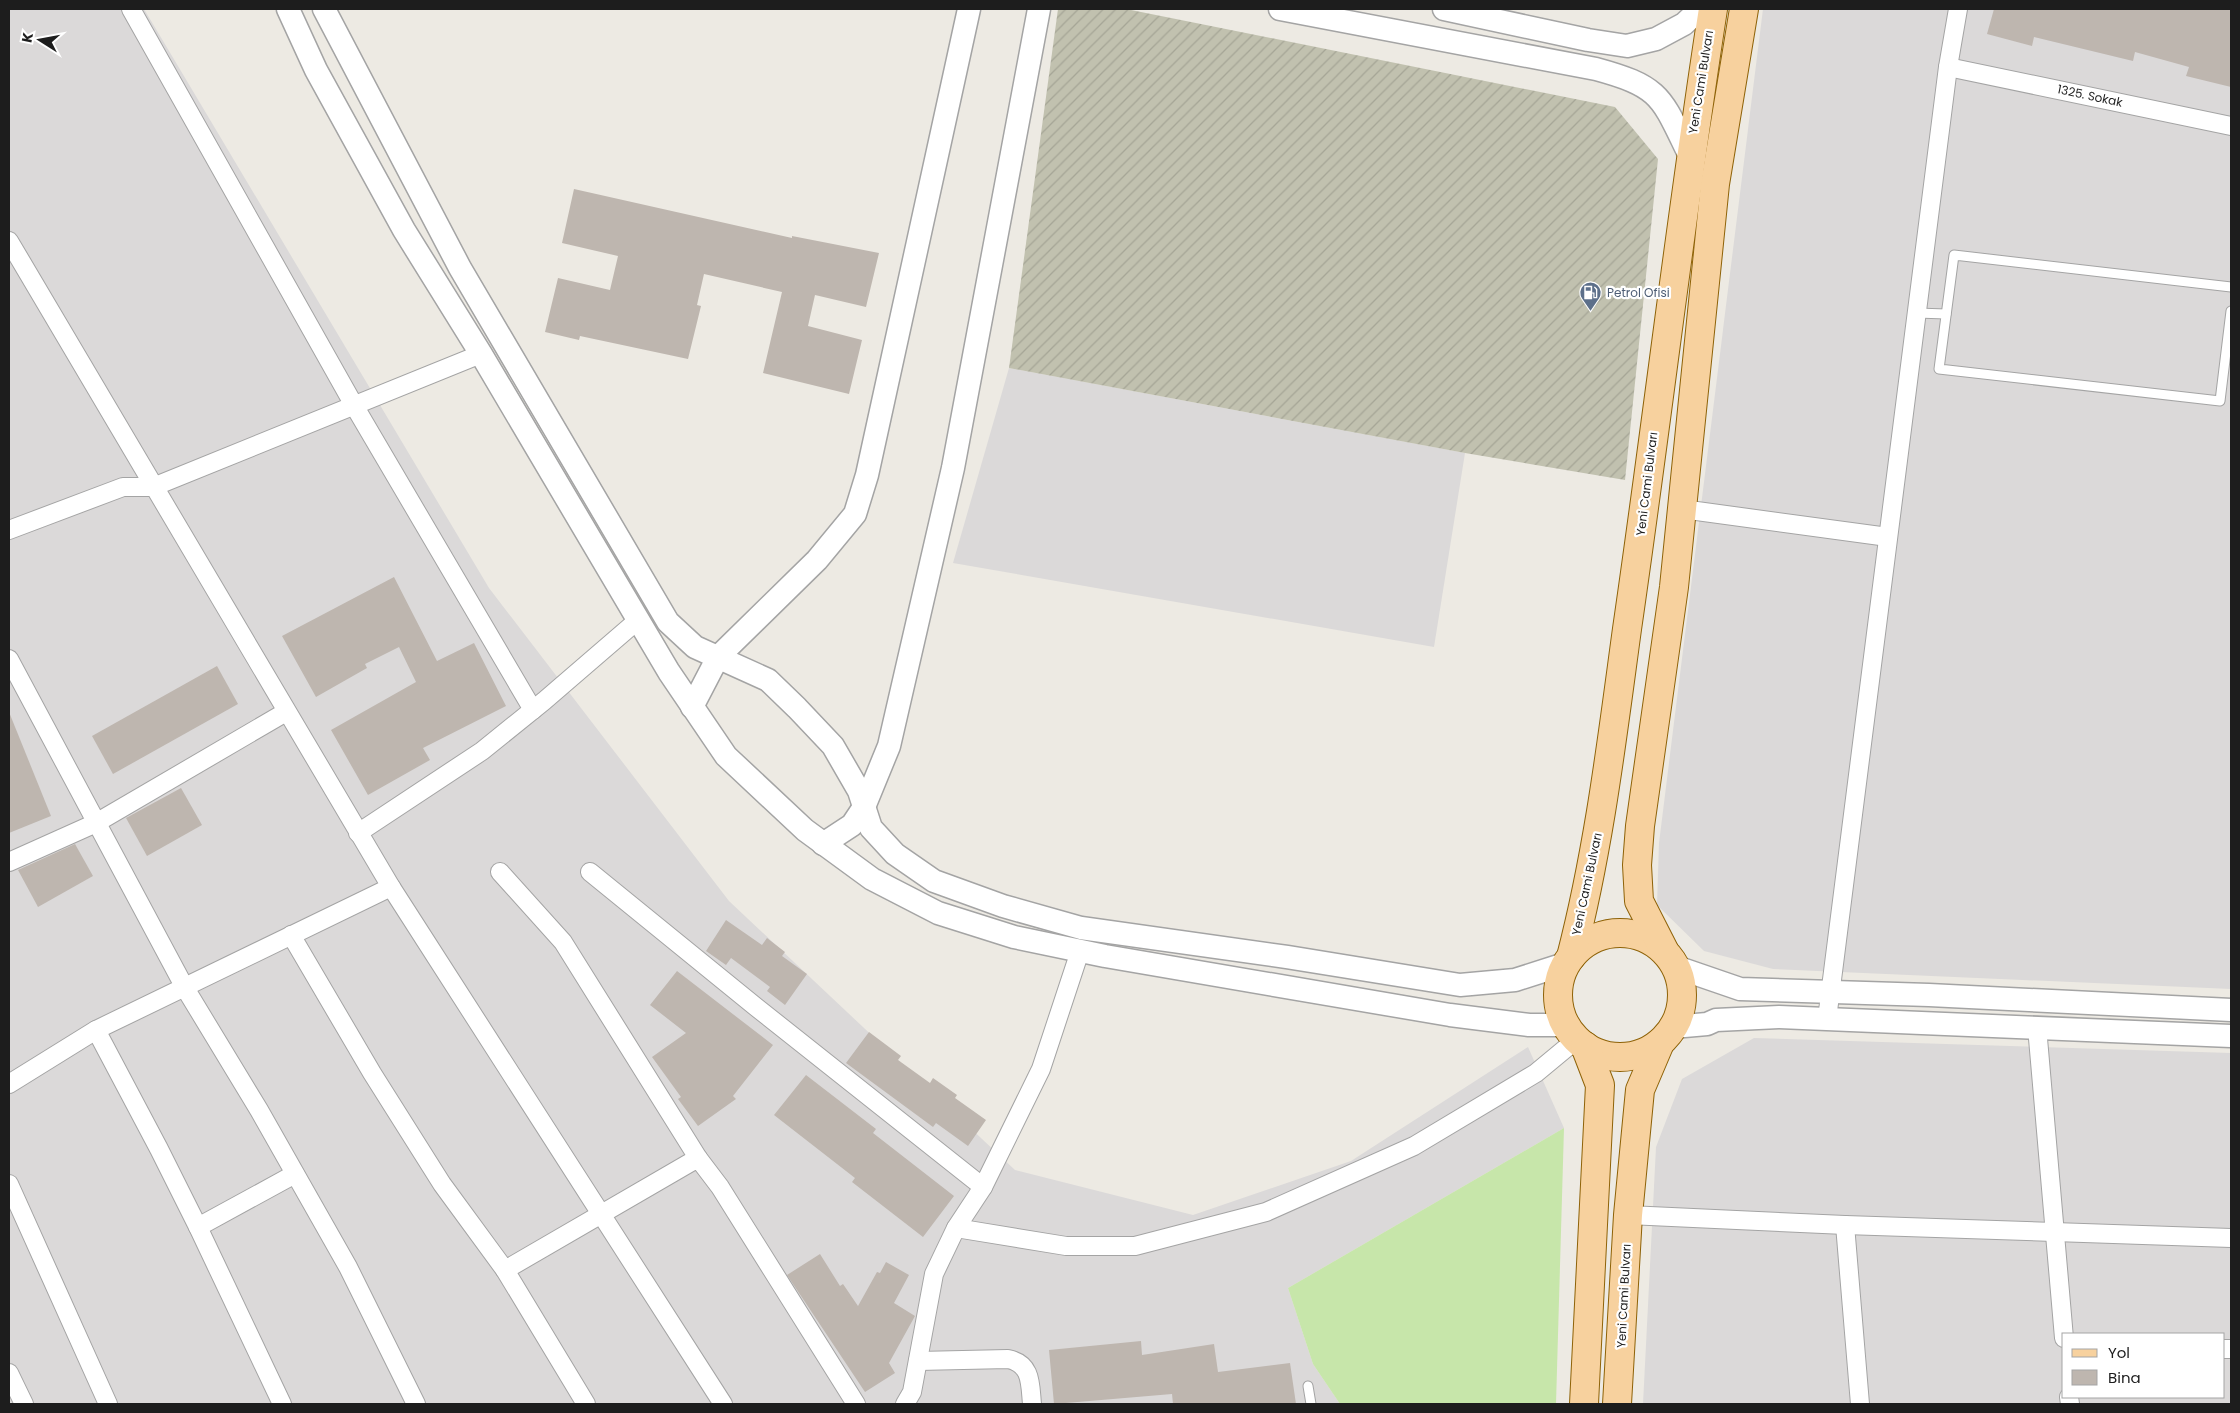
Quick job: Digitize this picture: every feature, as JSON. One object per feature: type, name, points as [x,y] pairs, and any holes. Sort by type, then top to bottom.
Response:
[{"type":"main road","name":"Yeni Cami Bulvarı","points":[[1570,960],[1598,837],[1637,565],[1690,156],[1713,9]]},
{"type":"main road","points":[[1576,1037],[1603,1055],[1623,1057],[1643,1053],[1667,1035],[1681,1008],[1682,987],[1670,959],[1639,901],[1637,865],[1640,826],[1674,588],[1715,184],[1744,9]]},
{"type":"main road","points":[[1584,1404],[1600,1085],[1558,995],[1561,975],[1570,960],[1585,942],[1606,934],[1627,933],[1647,938],[1670,959]]},
{"type":"main road","name":"Yeni Cami Bulvarı","points":[[1617,1404],[1628,1215],[1640,1090],[1667,1035]]},
{"type":"street","points":[[131,9],[355,407],[533,710]]},
{"type":"street","points":[[288,9],[316,70],[404,230],[481,354],[638,620],[692,707],[726,756],[805,830],[872,879],[938,912],[1014,937],[1080,951],[1450,1015],[1529,1025],[1576,1037]]},
{"type":"street","points":[[324,9],[460,268],[668,622],[695,647],[768,680],[797,708],[833,746],[858,791],[871,828],[894,854],[934,881],[1002,906],[1081,928],[1287,957],[1460,985],[1515,980],[1570,960]]},
{"type":"street","points":[[692,707],[718,657],[817,560],[855,514],[867,475],[969,9]]},
{"type":"street","points":[[824,844],[852,825],[864,807],[889,746],[953,468],[1039,9]]},
{"type":"street","points":[[1280,9],[1596,69],[1631,78],[1653,91],[1666,106],[1690,156]]},
{"type":"street","points":[[1444,9],[1588,40],[1626,46],[1656,39],[1684,24],[1700,9]]},
{"type":"street","points":[[1827,1019],[1916,312],[1948,67],[1958,9]]},
{"type":"street","name":"1325. Sokak","points":[[1948,67],[2231,126]]},
{"type":"street","points":[[9,241],[391,888],[404,904],[600,1214],[723,1404]]},
{"type":"street","points":[[9,530],[123,486],[153,487],[355,407],[481,354]]},
{"type":"street","points":[[1682,509],[1888,537]]},
{"type":"street","points":[[358,833],[482,751],[638,620]]},
{"type":"street","points":[[9,659],[184,988],[348,1267],[416,1404]]},
{"type":"street","points":[[9,862],[96,823],[286,712]]},
{"type":"street","points":[[500,872],[563,942],[698,1158],[720,1187],[856,1404]]},
{"type":"street","points":[[590,872],[756,1007],[983,1187]]},
{"type":"street","points":[[9,1084],[96,1030],[391,888]]},
{"type":"street","points":[[291,935],[372,1073],[432,1168],[504,1270],[586,1404]]},
{"type":"street","points":[[905,1404],[912,1392],[934,1274],[956,1228],[983,1187],[1041,1068],[1080,951]]},
{"type":"street","points":[[1670,959],[1740,989],[2231,1010]]},
{"type":"street","points":[[1667,1035],[1725,1020],[1779,1017],[2231,1036]]},
{"type":"street","points":[[2037,1027],[2064,1333]]},
{"type":"street","points":[[96,1030],[198,1227],[282,1404]]},
{"type":"street","points":[[956,1228],[1066,1246],[1135,1246],[1266,1212],[1414,1146],[1536,1072],[1576,1037]]},
{"type":"street","points":[[504,1270],[698,1158]]},
{"type":"street","points":[[198,1227],[295,1174]]},
{"type":"street","points":[[9,1184],[108,1404]]},
{"type":"street","points":[[1628,1215],[1845,1225],[2231,1238]]},
{"type":"street","points":[[1845,1225],[1860,1404]]},
{"type":"street","points":[[918,1361],[1008,1360],[1018,1362],[1029,1373],[1032,1404]]},
{"type":"street","points":[[9,1373],[24,1404]]},
{"type":"lane","points":[[2231,287],[1954,255],[1939,369],[2220,401],[2231,311]]},
{"type":"lane","points":[[1916,312],[1946,314]]},
{"type":"lane","points":[[1308,1386],[1311,1404]]},
{"type":"shaded area","points":[[9,9],[144,9],[489,588],[729,901],[1015,1170],[1193,1215],[1351,1161],[1528,1047],[1564,1128],[1288,1288],[1313,1364],[1340,1404],[9,1404]]},
{"type":"shaded area","points":[[1058,9],[1126,9],[1615,107],[1658,159],[1625,480],[1465,453],[1009,368]]},
{"type":"shaded area","points":[[1763,9],[2231,9],[2231,989],[1773,969],[1704,951],[1657,905],[1659,843]]},
{"type":"shaded area","points":[[1009,368],[1465,453],[1434,647],[953,563]]},
{"type":"shaded area","points":[[1754,1038],[2231,1053],[2231,1404],[1643,1404],[1656,1147],[1682,1079]]},
{"type":"green space","points":[[1564,1128],[1556,1404],[1340,1404],[1313,1364],[1288,1288]]},
{"type":"building","points":[[1994,9],[2231,9],[2231,87],[2186,76],[2189,67],[2135,52],[2133,61],[2034,37],[2032,46],[1987,34]]},
{"type":"building","points":[[574,189],[792,238],[792,236],[879,253],[866,307],[815,295],[808,326],[862,340],[849,394],[763,373],[782,292],[704,274],[697,305],[701,306],[688,359],[580,336],[579,340],[545,332],[558,278],[610,290],[618,256],[562,243]]},
{"type":"building","points":[[394,577],[437,661],[474,643],[506,706],[423,748],[430,760],[368,795],[331,730],[416,682],[399,647],[365,664],[367,668],[316,697],[282,636]]},
{"type":"building","points":[[217,666],[238,704],[113,774],[92,736]]},
{"type":"building","points":[[9,712],[51,816],[9,833]]},
{"type":"building","points":[[181,788],[202,825],[147,856],[126,818]]},
{"type":"building","points":[[75,844],[93,876],[38,907],[18,870]]},
{"type":"building","points":[[726,920],[762,945],[767,938],[785,952],[782,956],[807,974],[785,1005],[767,991],[770,987],[731,958],[726,965],[706,951]]},
{"type":"building","points":[[677,971],[773,1045],[733,1096],[736,1099],[698,1126],[678,1099],[681,1097],[652,1057],[686,1033],[650,1005]]},
{"type":"building","points":[[869,1032],[901,1056],[898,1060],[930,1083],[933,1078],[957,1095],[955,1098],[986,1120],[968,1146],[936,1123],[933,1127],[846,1063]]},
{"type":"building","points":[[806,1075],[876,1129],[873,1133],[954,1196],[923,1237],[852,1182],[855,1178],[774,1115]]},
{"type":"building","points":[[820,1254],[840,1286],[843,1284],[858,1306],[877,1272],[880,1273],[886,1262],[909,1275],[894,1303],[915,1316],[889,1363],[895,1373],[865,1392],[787,1275]]},
{"type":"building","points":[[1141,1341],[1142,1355],[1214,1344],[1218,1372],[1290,1363],[1296,1404],[1173,1404],[1172,1394],[1054,1404],[1049,1350]]},
{"type":"place","name":"Petrol Ofisi","points":[[1591,312]]}]
